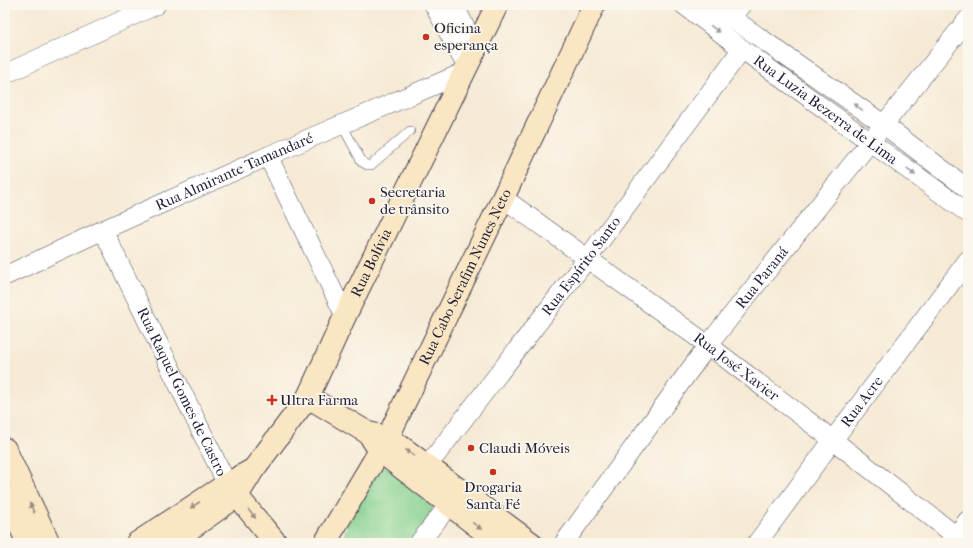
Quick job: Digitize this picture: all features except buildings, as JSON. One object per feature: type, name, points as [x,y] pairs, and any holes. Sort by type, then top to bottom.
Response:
[{"type":"street","points":[[5,74],[156,5]]},
{"type":"street","points":[[434,5],[469,63]]},
{"type":"street","points":[[454,5],[469,63]]},
{"type":"street","name":"Rua Bolívia","points":[[170,543],[253,470],[308,397],[497,5]]},
{"type":"street","name":"Rua Cabo Serafim Nunes Neto","points":[[334,538],[379,440],[503,198],[594,5]]},
{"type":"street","name":"Rua Luzia Bezerra de Lima","points":[[684,5],[742,49],[968,213]]},
{"type":"street","name":"Rua Luzia Bezerra de Lima","points":[[713,5],[736,12],[968,189]]},
{"type":"street","name":"Rua Paraná","points":[[564,543],[708,345],[968,19]]},
{"type":"street","name":"Rua Espírito Santo","points":[[422,473],[587,258],[742,49]]},
{"type":"street","name":"Rua Almirante Tamandaré","points":[[5,276],[268,156],[342,125],[469,63]]},
{"type":"street","points":[[268,156],[346,316]]},
{"type":"street","name":"Rua José Xavier","points":[[503,198],[708,345],[833,440],[957,541]]},
{"type":"street","name":"Rua Raquel Gomes de Castro","points":[[103,230],[232,490],[276,543]]},
{"type":"street","name":"Rua Acre","points":[[757,543],[968,260]]},
{"type":"street","points":[[308,397],[379,440],[422,473],[531,543]]},
{"type":"street","points":[[5,449],[49,543]]},
{"type":"street","points":[[422,473],[449,505],[499,543]]},
{"type":"street","name":"Rua Bolívia","points":[[137,543],[232,490]]},
{"type":"street","points":[[5,495],[28,543]]},
{"type":"street","points":[[419,543],[449,505]]},
{"type":"street","points":[[957,541],[968,520]]},
{"type":"lane","points":[[342,125],[362,162],[367,166],[371,165],[410,131]]},
{"type":"green space","points":[[382,463],[432,505],[432,512],[412,543],[349,543],[345,534],[347,525]]},
{"type":"place","name":"Oficina esperança","points":[[426,37]]},
{"type":"place","name":"Secretaria de trânsito","points":[[372,201]]},
{"type":"place","name":"Ultra Farma","points":[[272,400]]},
{"type":"place","name":"Claudi Móveis","points":[[471,448]]},
{"type":"place","name":"Drogaria Santa Fé","points":[[493,472]]}]
